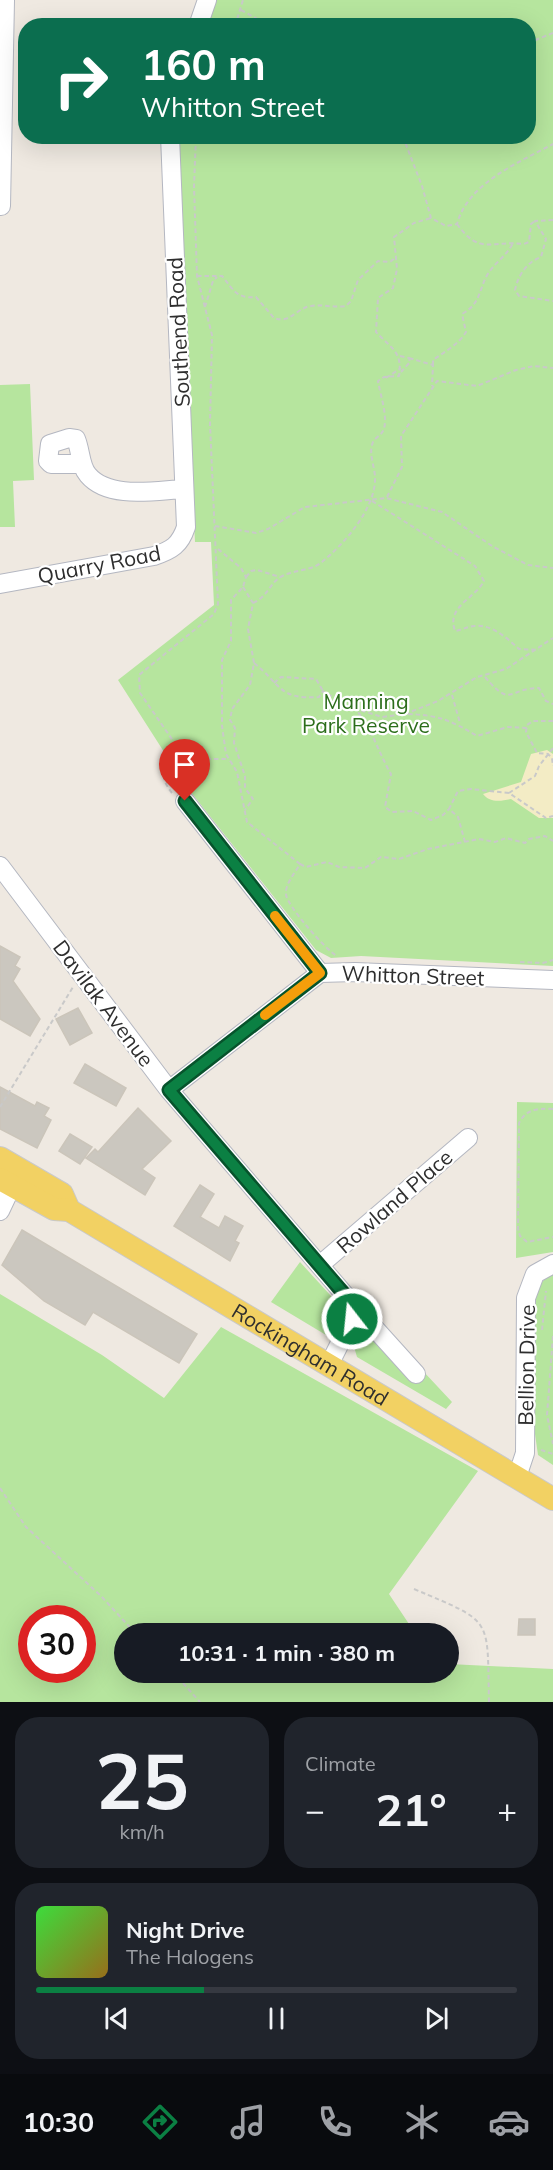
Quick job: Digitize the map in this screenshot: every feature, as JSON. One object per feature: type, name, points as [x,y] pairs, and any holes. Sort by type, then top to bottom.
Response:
[{"type":"main road","name":"Rockingham Road","points":[[0,1158],[10,1178],[62,1194],[69,1210],[553,1499]]},
{"type":"street","points":[[1,206],[5,0]]},
{"type":"street","points":[[201,18],[207,0]]},
{"type":"street","name":"Southend Road","points":[[170,144],[186,527]]},
{"type":"street","points":[[82,464],[88,476],[113,489],[133,491],[184,489]]},
{"type":"street","name":"Quarry Road","points":[[0,584],[154,556],[172,550],[182,540],[186,527]]},
{"type":"street","points":[[185,801],[320,973]]},
{"type":"street","name":"Davilak Avenue","points":[[0,866],[169,1090],[416,1374]]},
{"type":"street","name":"Whitton Street","points":[[169,1090],[320,973],[355,972],[553,980]]},
{"type":"street","name":"Rowland Place","points":[[321,1264],[468,1138]]},
{"type":"street","points":[[0,1211],[10,1178]]},
{"type":"street","name":"Bellion Drive","points":[[517,1477],[525,1453],[526,1298],[535,1274],[553,1264]]},
{"type":"street","points":[[329,1365],[352,1319],[351,1302]]},
{"type":"path","points":[[238,18],[243,0]]},
{"type":"path","points":[[241,9],[256,18]]},
{"type":"path","points":[[536,40],[553,33]]},
{"type":"path","points":[[185,801],[170,792],[163,778],[164,769],[176,755],[177,749],[140,693],[139,675],[214,614],[218,604],[218,549],[210,424],[212,335],[197,276],[194,186],[196,144]]},
{"type":"path","points":[[406,144],[422,186],[431,218]]},
{"type":"path","points":[[456,224],[464,204],[480,189],[515,165],[553,144]]},
{"type":"path","points":[[400,373],[400,356],[397,350],[376,332],[374,324],[379,306],[378,298],[393,288],[396,281],[393,242],[396,234],[414,223],[431,218],[446,226],[456,224]]},
{"type":"path","points":[[456,224],[467,237],[480,245],[530,242],[531,224],[535,221],[553,220]]},
{"type":"path","points":[[535,221],[546,238],[541,257],[533,260],[522,273],[515,290],[519,296],[553,301]]},
{"type":"path","points":[[432,386],[433,365],[436,357],[442,356],[462,339],[466,332],[462,314],[474,307],[489,272],[508,254],[513,243]]},
{"type":"path","points":[[197,276],[219,276],[242,297],[258,298],[274,318],[289,319],[311,306],[330,308],[346,306],[364,272],[378,261],[390,262],[395,258]]},
{"type":"path","points":[[205,307],[213,281],[219,276]]},
{"type":"path","points":[[400,356],[433,365]]},
{"type":"path","points":[[386,378],[395,378],[407,368],[409,358]]},
{"type":"path","points":[[386,498],[402,467],[401,436],[436,381],[445,380],[477,386],[516,370],[534,366],[553,368]]},
{"type":"path","points":[[241,796],[245,788],[245,776],[234,742],[236,728],[230,720],[232,709],[250,685],[254,663],[248,629],[254,603],[268,594],[280,577],[298,569],[320,564],[340,544],[371,500],[375,478],[371,460],[373,442],[383,430],[385,421],[378,381],[400,368]]},
{"type":"path","points":[[215,526],[256,532],[268,529],[305,507],[386,498],[442,512],[492,546],[528,565],[553,568]]},
{"type":"path","points":[[371,500],[475,566],[482,575],[484,582],[477,593],[463,601],[455,613],[453,621],[455,631],[475,626],[490,629],[505,635],[519,649],[539,650]]},
{"type":"path","points":[[218,549],[241,568],[246,577]]},
{"type":"path","points":[[280,577],[256,570],[251,571],[246,577],[243,587],[231,600],[231,640],[222,660],[222,726],[228,757],[237,772],[241,796],[252,828],[306,867],[327,862],[339,867],[365,868],[381,857],[399,859],[479,839],[495,842],[506,838],[525,843],[541,836],[553,841]]},
{"type":"path","points":[[243,587],[254,603]]},
{"type":"path","points":[[405,714],[452,693],[484,675],[506,669],[539,650],[553,638]]},
{"type":"path","points":[[254,663],[286,694],[304,698],[319,697],[323,691]]},
{"type":"path","points":[[484,675],[501,694],[510,696],[539,688],[546,700],[553,704]]},
{"type":"path","points":[[274,683],[281,677],[316,679],[323,691],[353,707],[382,717],[405,714],[439,717],[460,723],[477,736],[508,727],[527,728]]},
{"type":"path","points":[[452,693],[460,723]]},
{"type":"path","points":[[353,707],[366,722],[376,748],[391,774],[385,807],[392,812],[413,811],[430,820],[443,815],[458,791],[471,789],[509,793],[546,818],[553,816]]},
{"type":"path","points":[[527,728],[533,721],[553,721]]},
{"type":"path","points":[[527,728],[537,753],[548,754],[552,758],[553,766]]},
{"type":"path","points":[[177,749],[182,748],[209,759],[228,757]]},
{"type":"path","points":[[509,793],[535,776],[553,748]]},
{"type":"path","points":[[245,788],[253,799],[245,810]]},
{"type":"path","points":[[449,808],[458,817],[465,842]]},
{"type":"path","points":[[300,864],[285,892],[286,899],[325,948],[336,956],[345,957]]},
{"type":"path","points":[[516,962],[543,963],[553,960]]},
{"type":"path","points":[[0,1107],[76,982]]},
{"type":"path","points":[[553,1109],[532,1110],[523,1114],[519,1123],[518,1207],[518,1229],[524,1241],[531,1242],[553,1237]]},
{"type":"path","points":[[553,1336],[547,1415],[553,1444]]},
{"type":"path","points":[[533,1448],[553,1454]]},
{"type":"path","points":[[0,1488],[26,1527],[101,1596],[126,1623]]},
{"type":"path","points":[[414,1589],[449,1603],[477,1618],[485,1630],[489,1648],[489,1702]]},
{"type":"path","points":[[183,1683],[200,1702]]},
{"type":"green space","name":"Manning Park Reserve","points":[[216,0],[553,0],[553,966],[361,956],[331,958],[316,950],[190,791],[180,785],[172,784],[168,777],[173,766],[118,680],[214,605],[211,542],[195,542],[176,144],[536,144],[536,18],[210,18]]},
{"type":"green space","points":[[30,384],[34,480],[13,481],[15,527],[0,527],[0,385]]},
{"type":"green space","points":[[517,1102],[553,1103],[553,1252],[516,1258]]},
{"type":"green space","points":[[300,1262],[342,1308],[326,1335],[271,1302]]},
{"type":"green space","points":[[553,1271],[553,1465],[538,1455],[532,1413],[534,1302],[542,1282]]},
{"type":"green space","points":[[0,1294],[102,1355],[164,1398],[221,1327],[478,1471],[389,1594],[408,1623],[114,1623],[114,1683],[459,1683],[459,1664],[553,1669],[553,1702],[0,1702]]},
{"type":"green space","points":[[361,1322],[423,1371],[452,1402],[446,1409],[357,1357],[352,1340]]},
{"type":"sand","points":[[547,750],[553,754],[553,818],[539,818],[511,799],[492,800],[483,794],[521,782],[531,754]]},
{"type":"building","points":[[0,946],[20,957],[15,966],[20,969],[13,981],[40,1019],[30,1036],[0,1019]]},
{"type":"building","points":[[78,1008],[92,1033],[70,1045],[56,1019]]},
{"type":"building","points":[[85,1064],[126,1088],[116,1106],[74,1083]]},
{"type":"building","points":[[0,1087],[35,1106],[37,1102],[49,1108],[44,1116],[51,1120],[37,1148],[0,1129]]},
{"type":"building","points":[[138,1108],[171,1141],[142,1169],[155,1178],[145,1195],[86,1158],[95,1149],[98,1152]]},
{"type":"building","points":[[70,1134],[92,1147],[80,1164],[59,1151]]},
{"type":"building","points":[[200,1185],[214,1194],[200,1217],[219,1228],[225,1216],[243,1226],[235,1241],[239,1243],[230,1261],[174,1226]]},
{"type":"building","points":[[22,1230],[197,1334],[179,1363],[93,1312],[85,1325],[44,1301],[2,1265]]},
{"type":"building","points":[[519,1619],[535,1619],[535,1635],[518,1635]]},
{"type":"slow traffic","points":[[265,1015],[320,973],[275,916]]},
{"type":"route","points":[[185,801],[320,973],[169,1090],[321,1264],[351,1302],[352,1319]]}]
